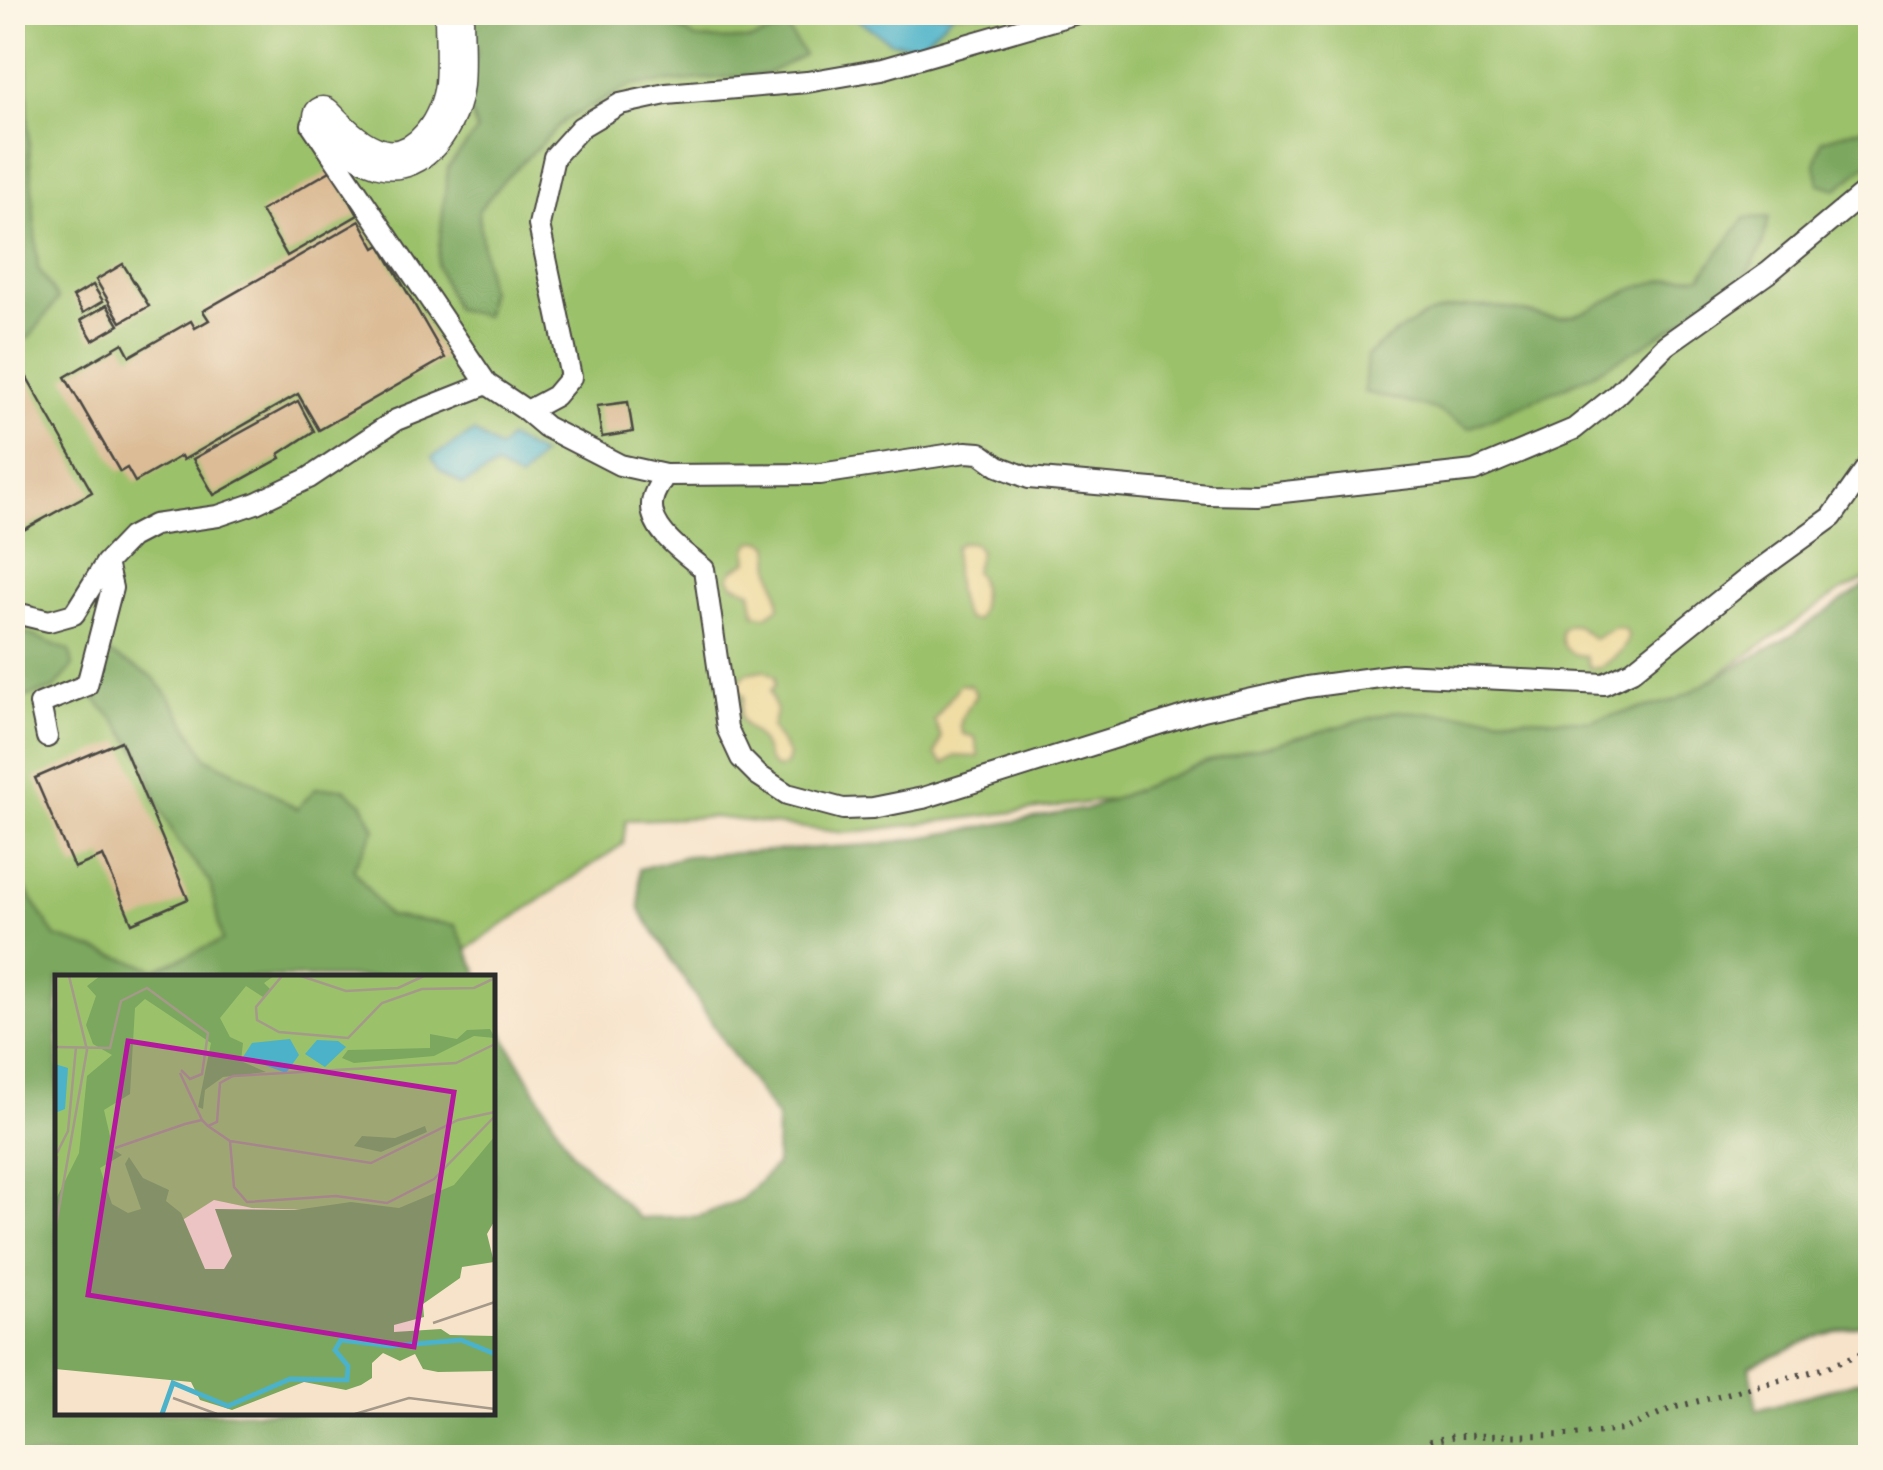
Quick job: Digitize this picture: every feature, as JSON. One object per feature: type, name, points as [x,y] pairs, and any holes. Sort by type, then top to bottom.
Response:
[{"type":"street","points":[[317,120],[354,146],[382,159],[405,157],[432,138],[444,123],[454,86],[454,12]]},
{"type":"lane","points":[[526,412],[555,396],[571,378],[539,225],[554,157],[582,127],[620,104],[666,94],[806,82],[882,69],[1081,12]]},
{"type":"lane","points":[[317,120],[487,384],[546,427],[620,465],[664,475],[820,474],[966,452],[980,453],[998,466],[1029,478],[1208,494],[1257,494],[1474,471],[1574,428],[1615,396],[1666,345],[1769,272],[1870,188]]},
{"type":"lane","points":[[24,615],[49,620],[74,614],[106,563],[131,537],[154,525],[218,516],[256,502],[309,478],[396,420],[487,384]]},
{"type":"lane","points":[[664,475],[652,500],[653,516],[668,537],[704,569],[727,728],[741,758],[787,794],[843,809],[874,808],[923,798],[1202,710],[1306,687],[1401,674],[1604,684],[1632,671],[1749,577],[1832,517],[1870,463]]},
{"type":"lane","points":[[47,737],[40,704],[88,685],[112,588],[106,563]]},
{"type":"path","points":[[1402,1458],[1431,1441],[1456,1436],[1573,1435],[1623,1430],[1672,1408],[1822,1369],[1870,1352]]},
{"type":"green space","points":[[25,12],[38,268],[58,299],[30,337],[13,344],[12,13]]},
{"type":"green space","points":[[13,13],[1870,13],[1870,577],[1839,592],[1630,735],[846,833],[714,817],[626,820],[623,844],[460,954],[55,975],[55,1003],[13,1359]]},
{"type":"green space","points":[[471,13],[655,13],[696,39],[751,40],[787,28],[804,55],[766,74],[633,85],[565,120],[478,211],[489,293],[485,316],[455,309],[437,266],[448,167],[477,131],[465,93],[477,54]]},
{"type":"green space","points":[[1870,120],[1870,162],[1837,189],[1819,184],[1815,165],[1822,140],[1865,127]]},
{"type":"green space","points":[[1769,217],[1762,247],[1741,284],[1578,381],[1469,428],[1434,409],[1364,392],[1367,356],[1418,320],[1471,306],[1555,318],[1578,314],[1644,285],[1701,276],[1745,218]]},
{"type":"green space","points":[[1870,582],[1870,1322],[1821,1335],[1749,1366],[1757,1410],[1870,1378],[1870,1457],[13,1457],[12,868],[56,937],[156,969],[222,941],[210,882],[177,841],[156,799],[146,763],[116,721],[91,695],[95,677],[108,653],[153,677],[207,758],[297,809],[316,788],[343,788],[363,804],[375,829],[353,869],[388,916],[455,925],[479,975],[55,975],[55,1415],[495,1415],[495,1013],[506,1040],[573,1154],[639,1218],[700,1216],[742,1199],[776,1165],[777,1118],[640,910],[639,869],[686,856],[885,844],[1091,808],[1205,762],[1397,711],[1589,721],[1676,700],[1792,635]]},
{"type":"green space","points":[[13,628],[70,651],[73,666],[54,689],[13,700]]},
{"type":"sand","points":[[752,542],[769,544],[779,597],[779,607],[766,616],[755,614],[751,591],[733,584],[729,578],[733,570],[748,561],[747,549]]},
{"type":"sand","points":[[962,542],[974,543],[980,551],[974,572],[982,594],[976,620],[968,620],[958,597],[955,547]]},
{"type":"sand","points":[[1576,625],[1594,639],[1615,627],[1624,629],[1627,640],[1609,661],[1599,668],[1589,667],[1585,656],[1569,652],[1563,645],[1562,629]]},
{"type":"sand","points":[[764,670],[775,676],[775,686],[770,691],[776,711],[772,728],[789,756],[786,765],[777,769],[760,740],[741,719],[744,697],[739,690],[740,680],[747,673]]},
{"type":"sand","points":[[960,684],[971,686],[976,694],[962,718],[961,728],[963,734],[975,737],[979,757],[955,756],[944,764],[935,755],[941,737],[934,720]]},
{"type":"water","points":[[676,13],[788,13],[749,23],[711,25],[684,23]]},
{"type":"water","points":[[838,13],[954,13],[919,45],[891,42],[852,16]]},
{"type":"water","points":[[474,432],[499,449],[509,438],[541,455],[520,480],[496,467],[463,485],[439,469],[432,457]]},
{"type":"building","points":[[332,170],[358,215],[287,256],[261,211]]},
{"type":"building","points":[[360,221],[375,248],[380,245],[445,358],[319,430],[298,394],[183,460],[181,456],[135,482],[127,468],[120,472],[65,377],[123,343],[130,356],[191,321],[195,328],[209,320],[203,311]]},
{"type":"building","points":[[123,264],[149,306],[121,322],[96,280]]},
{"type":"building","points":[[93,285],[103,301],[83,313],[73,297]]},
{"type":"building","points":[[107,305],[119,325],[93,340],[81,320]]},
{"type":"building","points":[[16,358],[92,492],[18,533],[12,523],[12,360]]},
{"type":"building","points":[[298,401],[314,431],[279,454],[281,458],[214,495],[193,459]]},
{"type":"building","points":[[628,402],[633,432],[602,437],[597,406]]},
{"type":"building","points":[[121,741],[188,899],[132,923],[103,856],[74,868],[35,778]]},
{"type":"waterway","points":[[1848,1458],[1870,1451]]}]
